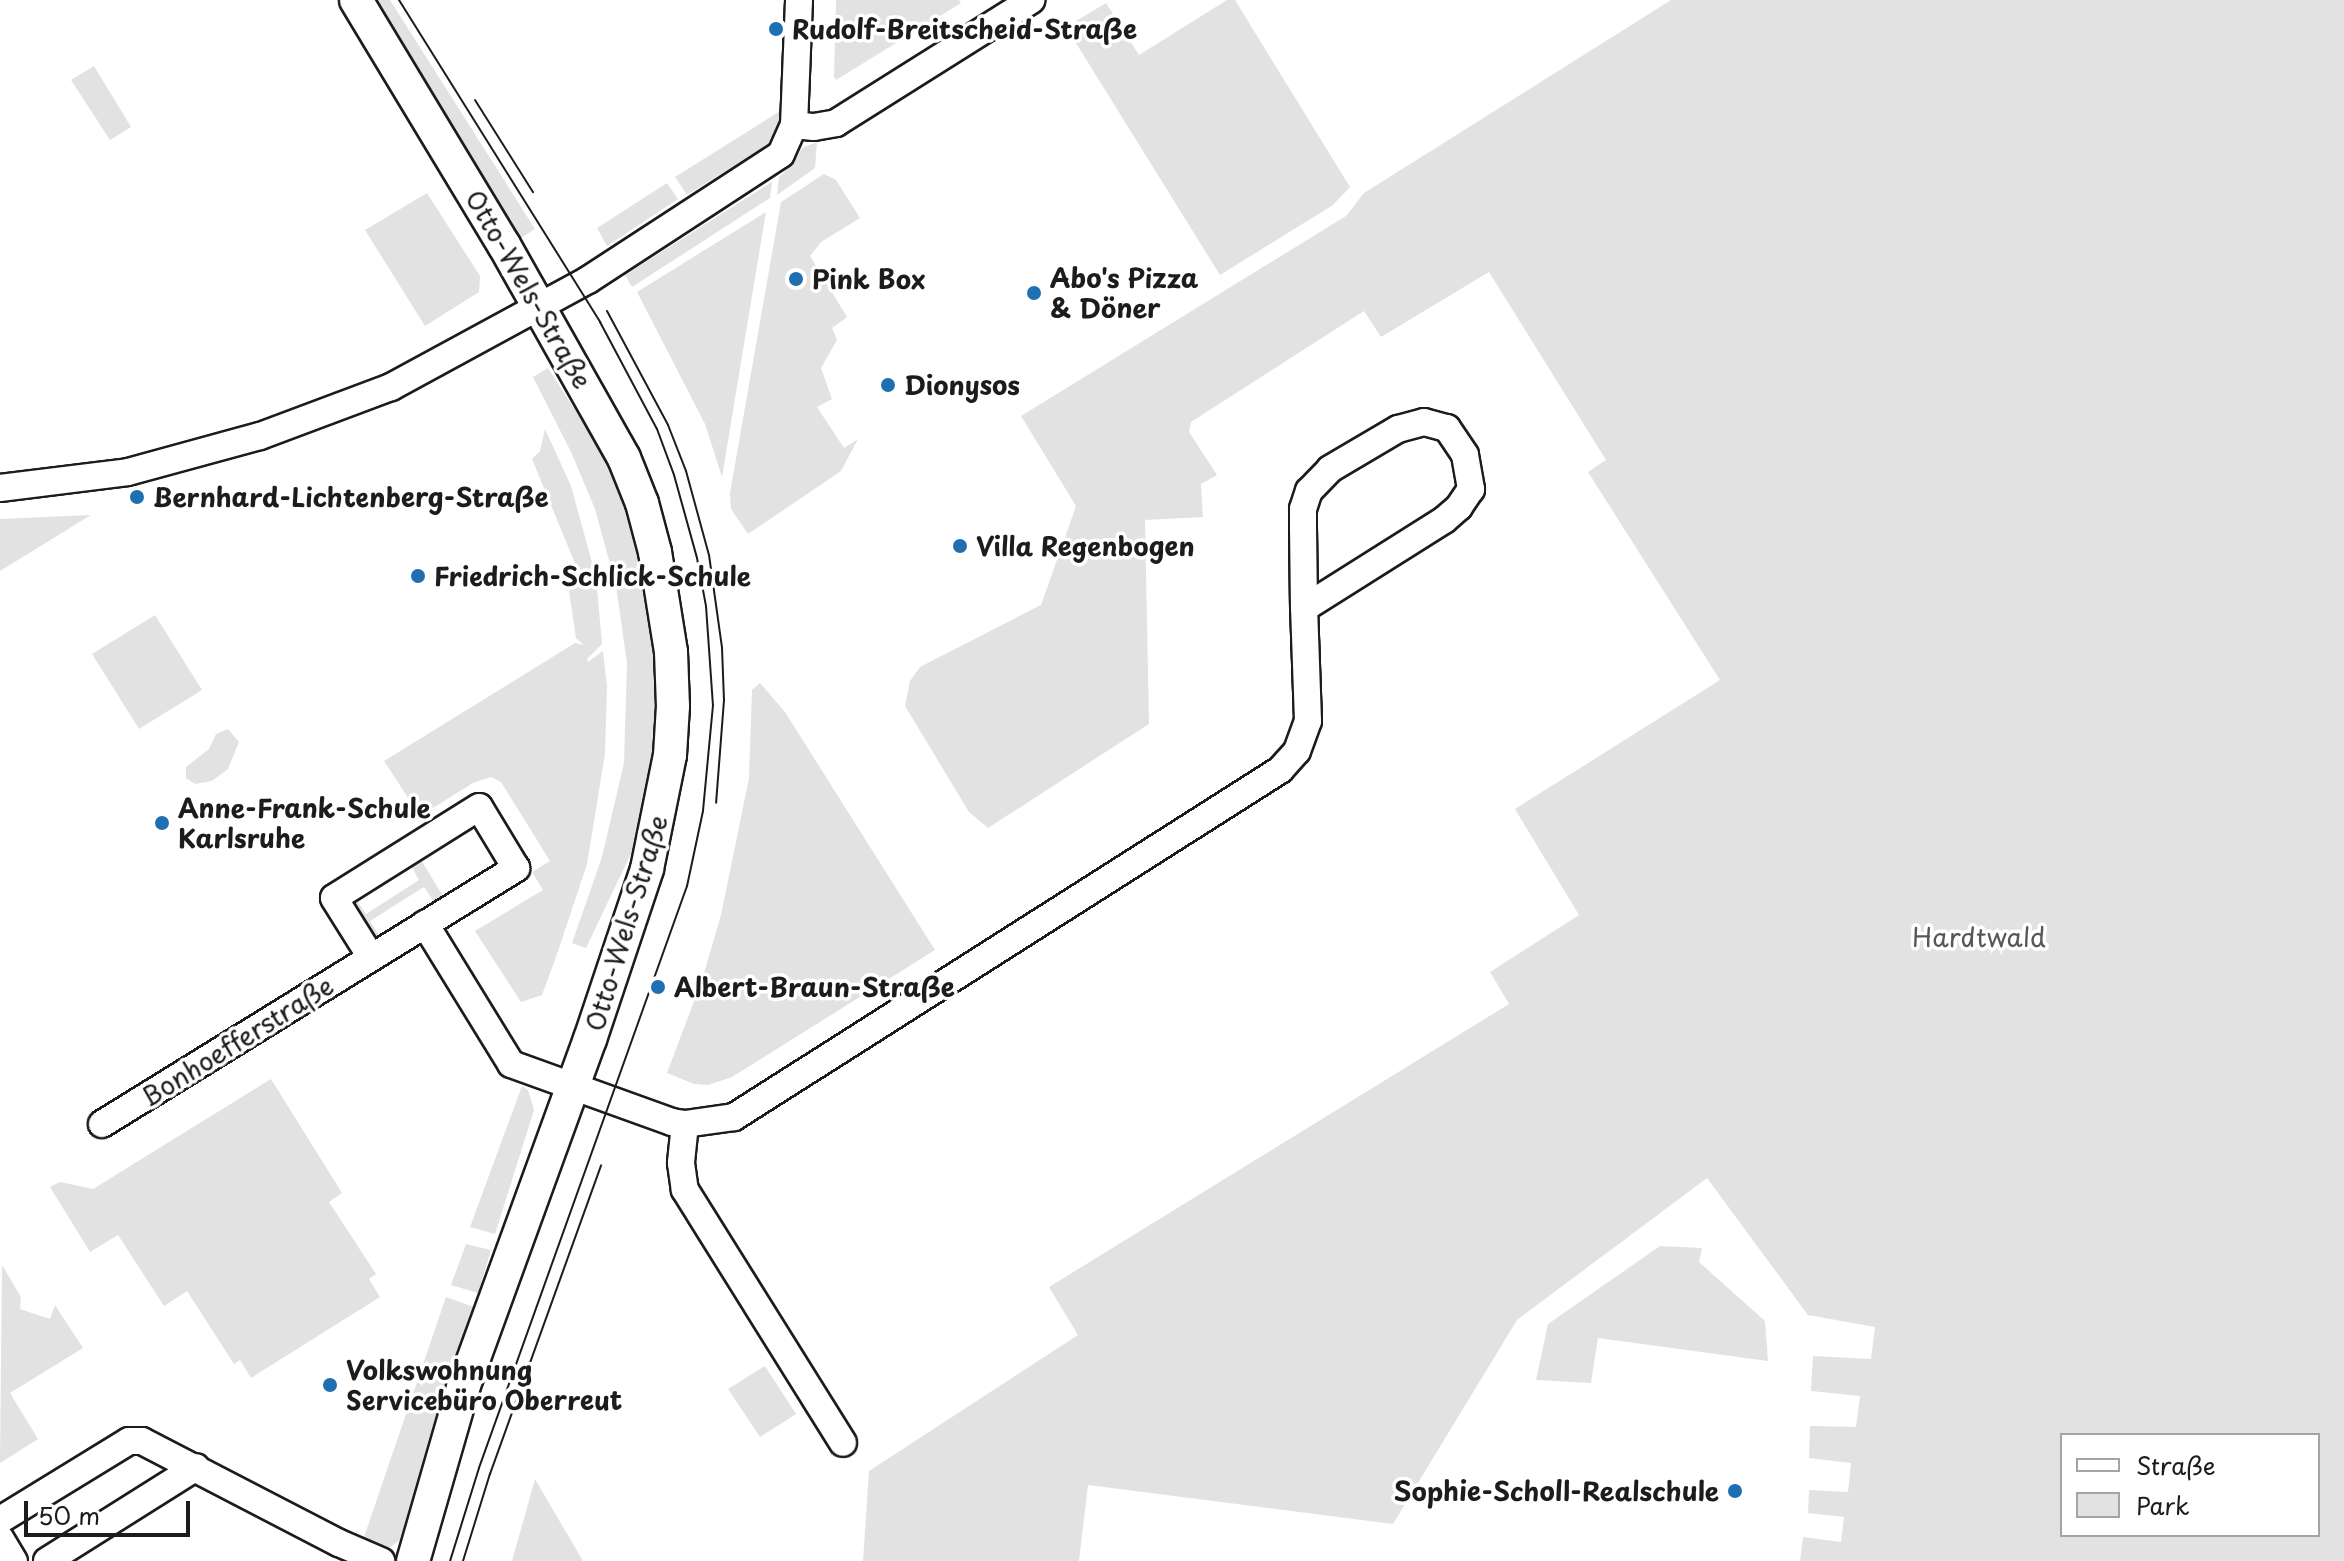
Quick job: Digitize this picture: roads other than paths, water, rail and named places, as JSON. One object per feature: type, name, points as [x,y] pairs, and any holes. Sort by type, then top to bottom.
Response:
[{"type":"street","name":"Otto-Wels-Straße","points":[[356,0],[605,420],[642,503],[665,601],[672,666],[670,755],[661,813],[627,932],[463,1388],[413,1561]]},
{"type":"street","points":[[0,488],[128,472],[260,436],[391,387],[616,263],[781,154],[794,125],[799,0]]},
{"type":"street","points":[[794,125],[814,127],[836,123],[1031,0]]},
{"type":"street","points":[[425,924],[511,1064],[659,1119],[685,1124],[720,1121],[755,1105],[1280,770],[1297,751],[1308,721],[1304,608],[1303,509],[1318,478],[1411,423],[1437,423],[1447,428],[1465,455],[1471,489],[1459,507],[1444,520],[1304,608]]},
{"type":"street","name":"Bonhoefferstraße","points":[[102,1124],[516,868],[479,807],[334,898],[371,957]]},
{"type":"street","points":[[685,1124],[681,1163],[685,1190],[843,1443]]},
{"type":"street","points":[[0,1520],[129,1441],[142,1441],[339,1543],[381,1561]]},
{"type":"street","points":[[47,1561],[196,1467]]},
{"type":"street","points":[[0,1538],[14,1561]]},
{"type":"tram line","points":[[399,0],[600,322],[657,429],[674,475],[697,558],[706,606],[713,705],[703,811],[687,886],[479,1468],[450,1561]]},
{"type":"tram line","points":[[475,100],[533,192]]},
{"type":"tram line","points":[[607,311],[668,425],[686,471],[709,555],[722,648],[724,700],[716,803]]},
{"type":"tram line","points":[[463,1561],[490,1474],[601,1165]]},
{"type":"place","name":"Rudolf-Breitscheid-Straße","points":[[776,29]]},
{"type":"place","name":"Pink Box","points":[[796,279]]},
{"type":"place","name":"Abo's Pizza & Döner","points":[[1034,293]]},
{"type":"place","name":"Dionysos","points":[[888,385]]},
{"type":"place","name":"Bernhard-Lichtenberg-Straße","points":[[137,497]]},
{"type":"place","name":"Villa Regenbogen","points":[[960,546]]},
{"type":"place","name":"Friedrich-Schlick-Schule","points":[[418,576]]},
{"type":"place","name":"Anne-Frank-Schule Karlsruhe","points":[[162,823]]},
{"type":"place","name":"Albert-Braun-Straße","points":[[658,987]]},
{"type":"place","name":"Volkswohnung Servicebüro Oberreut","points":[[330,1385]]},
{"type":"place","name":"Sophie-Scholl-Realschule","points":[[1735,1491]]},
{"type":"park label","name":"Hardtwald","points":[[1979,937]]}]
